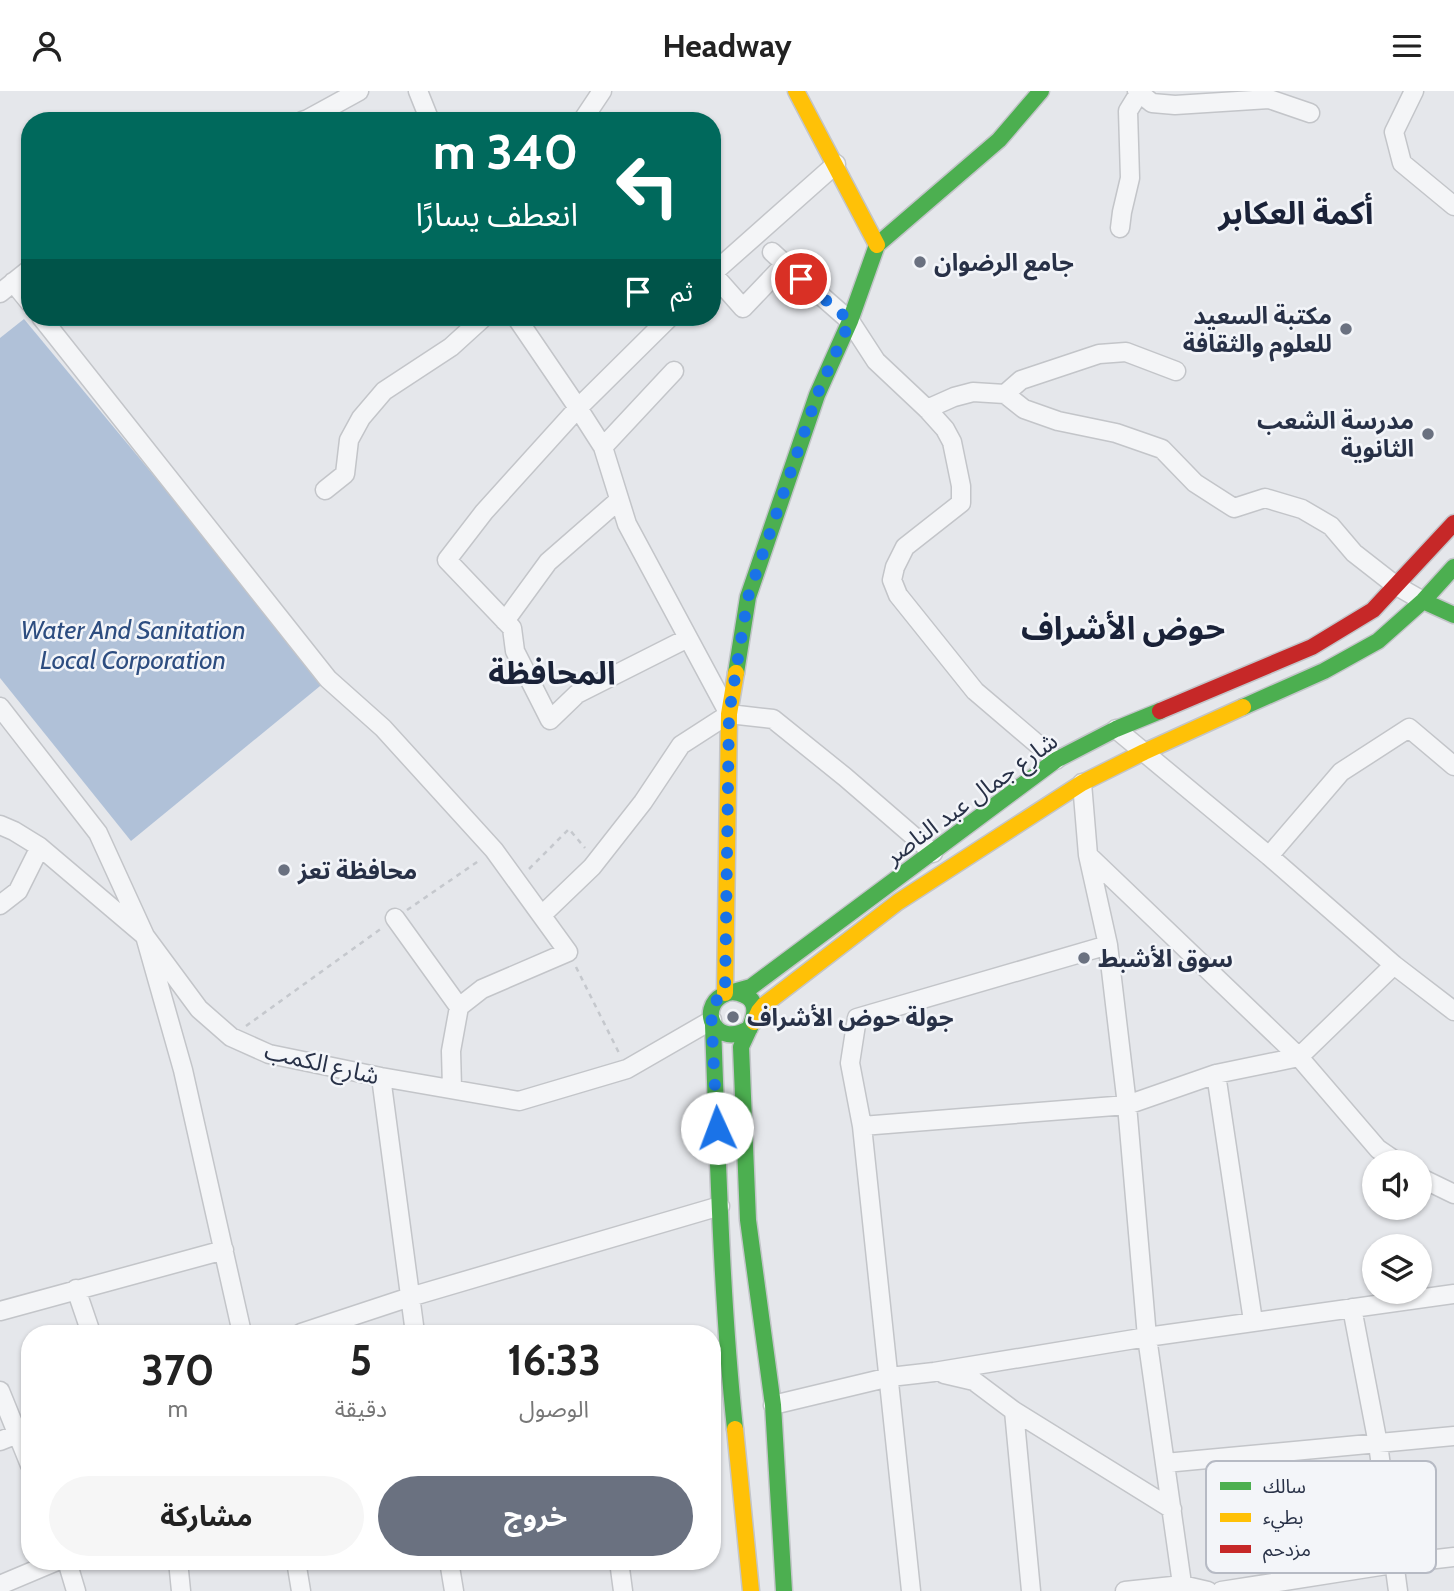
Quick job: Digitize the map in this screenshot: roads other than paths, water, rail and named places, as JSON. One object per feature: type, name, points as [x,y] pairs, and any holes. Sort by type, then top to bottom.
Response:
[{"type":"main road","points":[[796,91],[877,245]]},
{"type":"main road","points":[[729,993],[729,714],[748,597],[817,395],[850,321],[877,245],[999,140],[1041,91]]},
{"type":"main road","name":"شارع جمال عبد الناصر","points":[[729,993],[751,988],[1056,760],[1116,729],[1312,647],[1373,610],[1454,523]]},
{"type":"main road","name":"شارع جمال عبد الناصر","points":[[752,1025],[764,1005],[898,902],[1082,783],[1324,671],[1378,641],[1423,601],[1454,567]]},
{"type":"main road","points":[[1423,601],[1454,615]]},
{"type":"main road","points":[[751,1591],[731,1393],[711,1010],[719,997],[729,993],[746,996],[755,1015],[741,1047],[748,1220],[773,1405],[784,1591]]},
{"type":"main road","points":[[712,1022],[718,1030],[731,1036],[738,1036],[752,1025]]},
{"type":"street","points":[[321,112],[359,91]]},
{"type":"street","points":[[418,91],[426,112]]},
{"type":"street","points":[[588,112],[603,91]]},
{"type":"street","points":[[1413,91],[1394,131],[1402,163],[1454,206]]},
{"type":"street","points":[[1120,228],[1130,178],[1128,111],[1138,92],[1152,103],[1175,105],[1269,99],[1310,113]]},
{"type":"street","points":[[721,267],[836,165]]},
{"type":"street","points":[[721,283],[743,308],[779,258],[850,321],[876,361],[945,429],[952,442],[961,486],[961,503],[905,547],[892,580],[898,595],[975,691],[1056,760]]},
{"type":"street","points":[[7,287],[21,276]]},
{"type":"street","points":[[48,326],[328,679],[383,728],[494,850],[568,952],[482,989],[459,1007],[451,1051],[452,1089]]},
{"type":"street","points":[[325,490],[345,474],[349,440],[361,418],[384,391],[451,347],[474,326]]},
{"type":"street","points":[[522,326],[603,447],[627,523],[729,714]]},
{"type":"street","points":[[661,326],[578,408],[484,512],[447,560],[512,628],[515,651],[550,720],[577,694],[688,638]]},
{"type":"street","points":[[1005,394],[1021,380],[1099,354],[1126,352],[1176,371]]},
{"type":"street","points":[[603,447],[674,371]]},
{"type":"street","points":[[927,409],[972,392],[1005,394],[1024,409],[1058,421],[1116,433],[1162,449],[1195,484],[1234,508],[1265,498],[1302,509],[1331,526],[1354,553],[1395,585],[1423,601]]},
{"type":"street","points":[[505,621],[548,562],[619,500]]},
{"type":"street","points":[[0,707],[98,834],[145,936],[183,1070],[240,1325]]},
{"type":"street","points":[[542,915],[597,861],[643,802],[681,745],[729,714],[773,719],[933,853]]},
{"type":"street","points":[[1269,856],[1341,772],[1409,728],[1454,766]]},
{"type":"street","points":[[1116,729],[1269,856],[1394,965],[1454,1011]]},
{"type":"street","points":[[1082,783],[1088,855],[1108,945],[1127,1105],[1147,1337],[1182,1588]]},
{"type":"street","name":"شارع الكمب","points":[[0,825],[40,847],[145,936],[199,1009],[231,1037],[269,1053],[381,1077],[519,1101],[627,1069],[712,1022]]},
{"type":"street","points":[[0,905],[18,891],[40,847]]},
{"type":"street","points":[[1088,855],[1299,1057],[1379,1150]]},
{"type":"street","points":[[395,918],[459,1007]]},
{"type":"street","points":[[912,1591],[862,1126],[850,1063],[857,1017],[1108,945]]},
{"type":"street","points":[[862,1126],[1127,1105],[1216,1074],[1299,1057],[1394,965]]},
{"type":"street","points":[[1216,1074],[1253,1321]]},
{"type":"street","points":[[381,1077],[414,1325]]},
{"type":"street","points":[[1432,1183],[1454,1194]]},
{"type":"street","points":[[325,1325],[410,1297],[720,1206]]},
{"type":"street","points":[[0,1311],[224,1250]]},
{"type":"street","points":[[76,1289],[88,1325]]},
{"type":"street","points":[[773,1405],[890,1377],[1253,1321],[1454,1294]]},
{"type":"street","points":[[1352,1308],[1380,1461]]},
{"type":"street","points":[[934,1372],[974,1381],[1014,1411],[1172,1509]]},
{"type":"street","points":[[0,1391],[21,1426]]},
{"type":"street","points":[[721,1394],[731,1393]]},
{"type":"street","points":[[1014,1411],[1031,1591]]},
{"type":"street","points":[[0,1441],[21,1432]]},
{"type":"street","points":[[1165,1463],[1454,1436]]},
{"type":"street","points":[[1436,1559],[1454,1557]]},
{"type":"street","points":[[0,1585],[36,1570]]},
{"type":"street","points":[[70,1570],[76,1591]]},
{"type":"street","points":[[179,1570],[181,1591]]},
{"type":"street","points":[[298,1570],[301,1591]]},
{"type":"street","points":[[450,1570],[454,1591]]},
{"type":"street","points":[[620,1570],[623,1591]]},
{"type":"street","points":[[1221,1591],[1336,1573]]},
{"type":"street","points":[[1395,1573],[1398,1591]]},
{"type":"street","points":[[1125,1591],[1182,1588],[1208,1591]]},
{"type":"water","name":"Water And Sanitation Local Corporation","points":[[21,321],[21,326],[30,326],[325,682],[131,841],[0,678],[0,338]]},
{"type":"place","name":"جامع الرضوان","points":[[920,262]]},
{"type":"place","name":"مكتبة السعيد للعلوم والثقافة","points":[[1346,329]]},
{"type":"place","name":"مدرسة الشعب الثانوية","points":[[1428,434]]},
{"type":"place","name":"محافظة تعز","points":[[284,870]]},
{"type":"place","name":"سوق الأشبط","points":[[1084,958]]},
{"type":"place","name":"جولة حوض الأشراف","points":[[733,1017]]},
{"type":"district","name":"أكمة العكابر","points":[[1296,212]]},
{"type":"district","name":"حوض الأشراف","points":[[1123,627]]},
{"type":"district","name":"المحافظة","points":[[552,672]]}]
